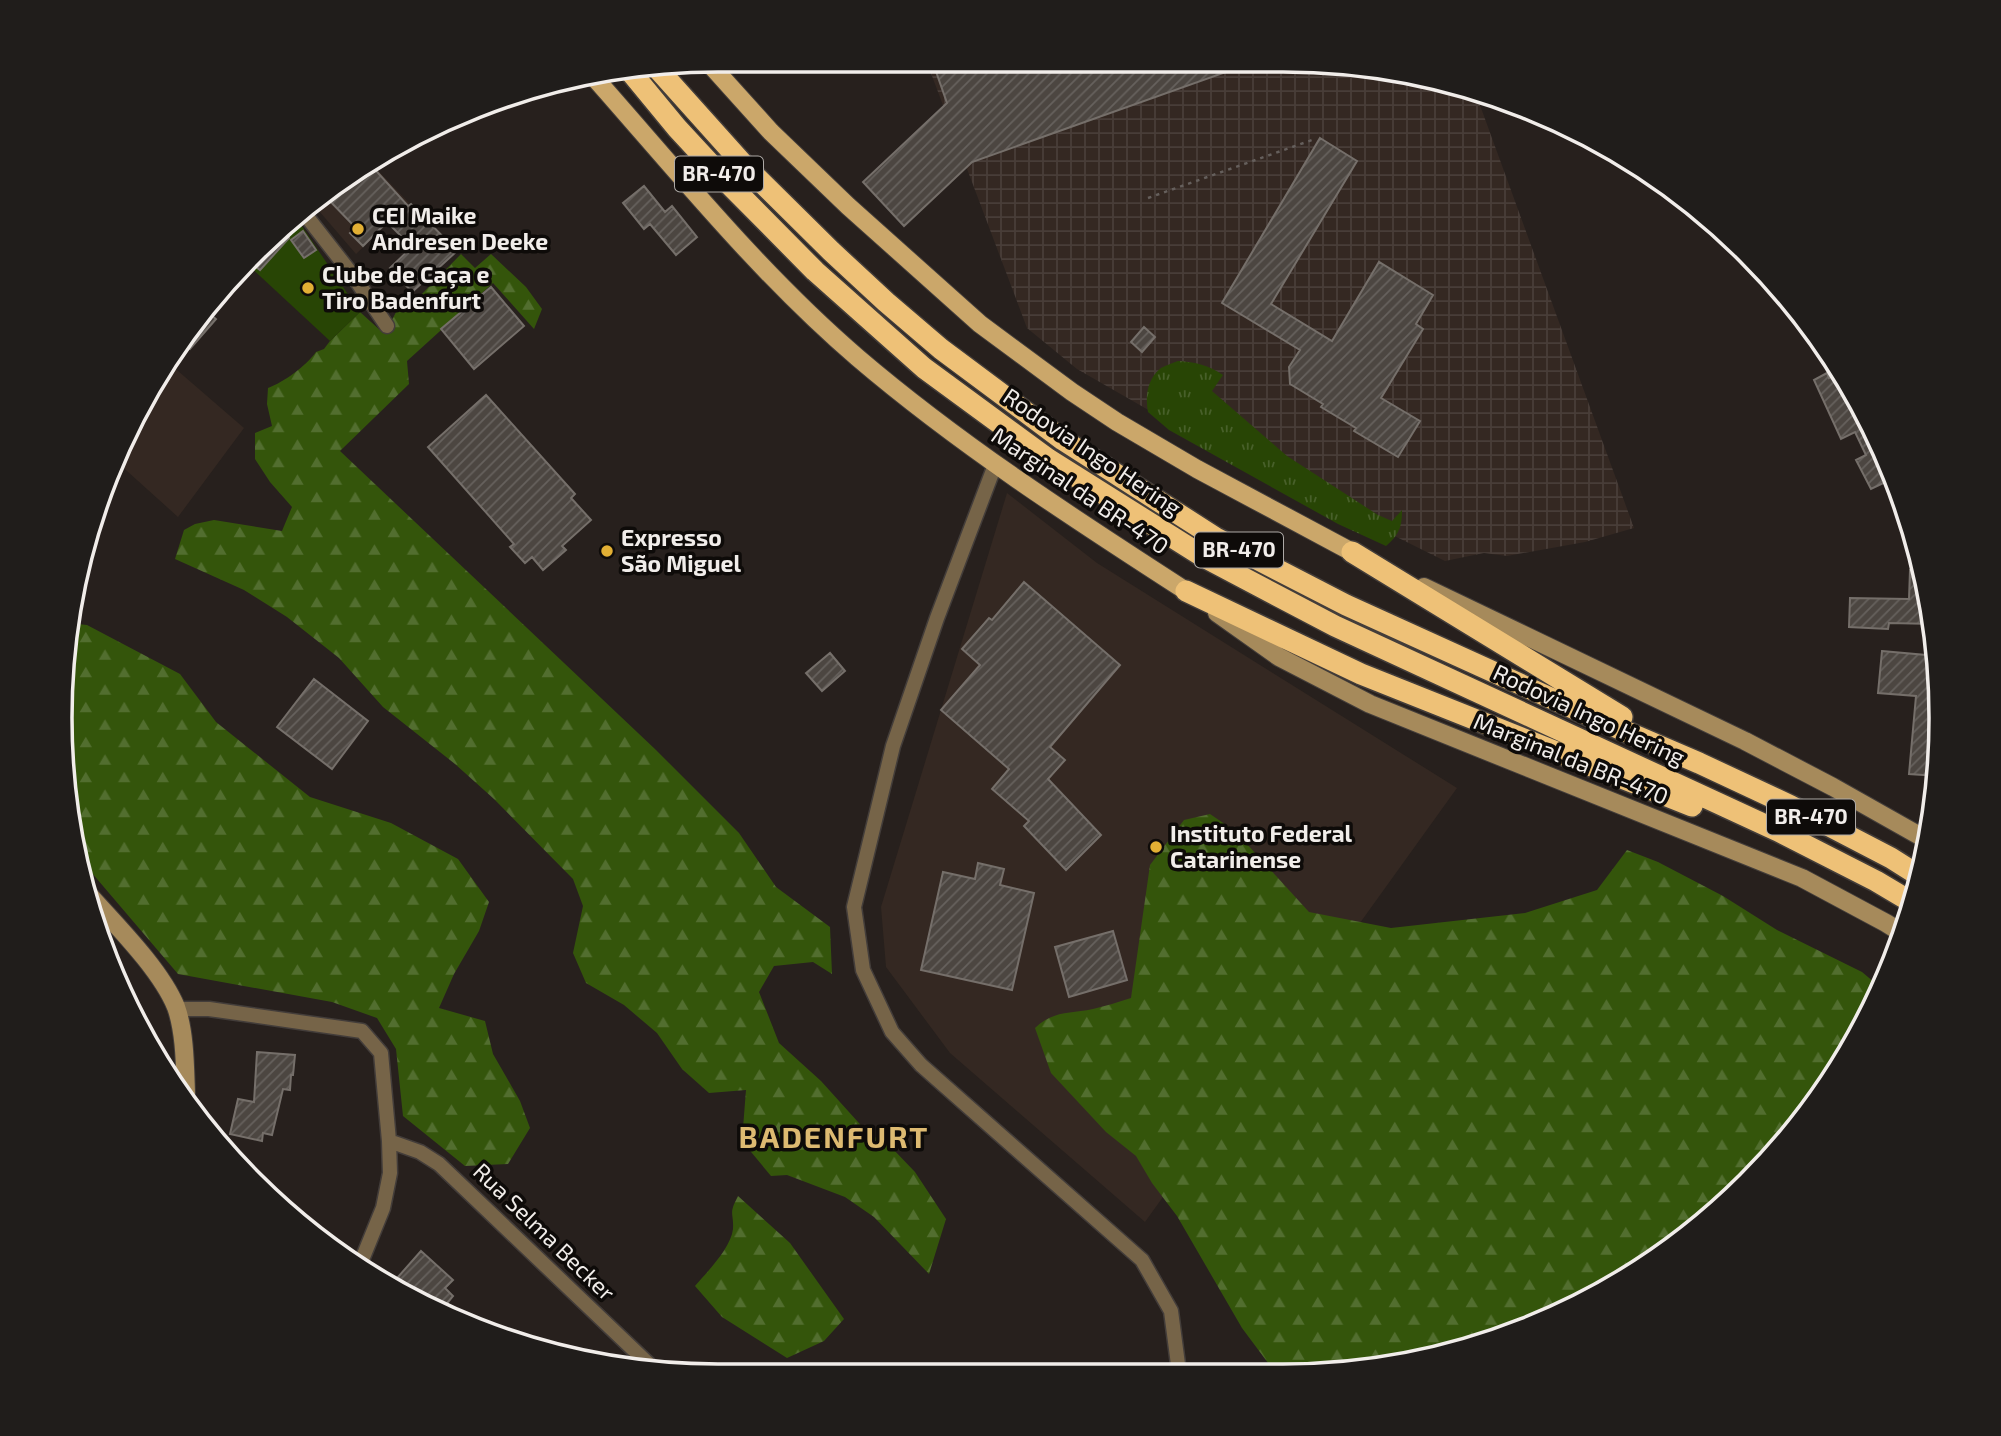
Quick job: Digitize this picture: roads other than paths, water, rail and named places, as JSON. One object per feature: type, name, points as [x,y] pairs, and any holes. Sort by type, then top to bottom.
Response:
[{"type":"highway","name":"Rodovia Ingo Hering","points":[[663,74],[744,165],[831,251],[941,349],[1063,440],[1216,538],[1346,605],[1802,812],[1911,870]]},
{"type":"highway","name":"Rodovia Ingo Hering","points":[[635,77],[727,182],[815,271],[924,368],[1048,459],[1204,557],[1335,626],[1778,831],[1903,897]]},
{"type":"highway","points":[[1352,552],[1555,678],[1699,763]]},
{"type":"highway","points":[[1186,591],[1361,674],[1711,814],[1778,831]]},
{"type":"main road","points":[[717,72],[771,132],[848,206],[980,324],[1117,422],[1197,469],[1352,552],[1745,741],[1918,835]]},
{"type":"main road","name":"Marginal da BR-470","points":[[599,83],[734,235],[856,356],[926,414],[995,465],[1186,591],[1279,657],[1370,704],[1801,878],[1894,928]]},
{"type":"main road","points":[[101,908],[130,940],[166,987],[177,1009],[184,1048],[186,1083]]},
{"type":"street","points":[[308,219],[354,276],[387,326]]},
{"type":"street","points":[[995,465],[937,618],[893,746],[854,907],[863,970],[892,1031],[921,1065],[1142,1260],[1171,1311],[1179,1364]]},
{"type":"street","points":[[177,1009],[209,1009],[362,1031],[381,1053],[390,1173],[383,1208],[363,1257]]},
{"type":"street","name":"Rua Selma Becker","points":[[389,1141],[420,1152],[439,1164],[644,1360]]},
{"type":"place","name":"CEI Maike Andresen Deeke","points":[[358,229]]},
{"type":"place","name":"Clube de Caça e Tiro Badenfurt","points":[[308,288]]},
{"type":"place","name":"Expresso São Miguel","points":[[607,551]]},
{"type":"place","name":"Instituto Federal Catarinense","points":[[1156,847]]},
{"type":"district","name":"BADENFURT","points":[[834,1138]]}]
